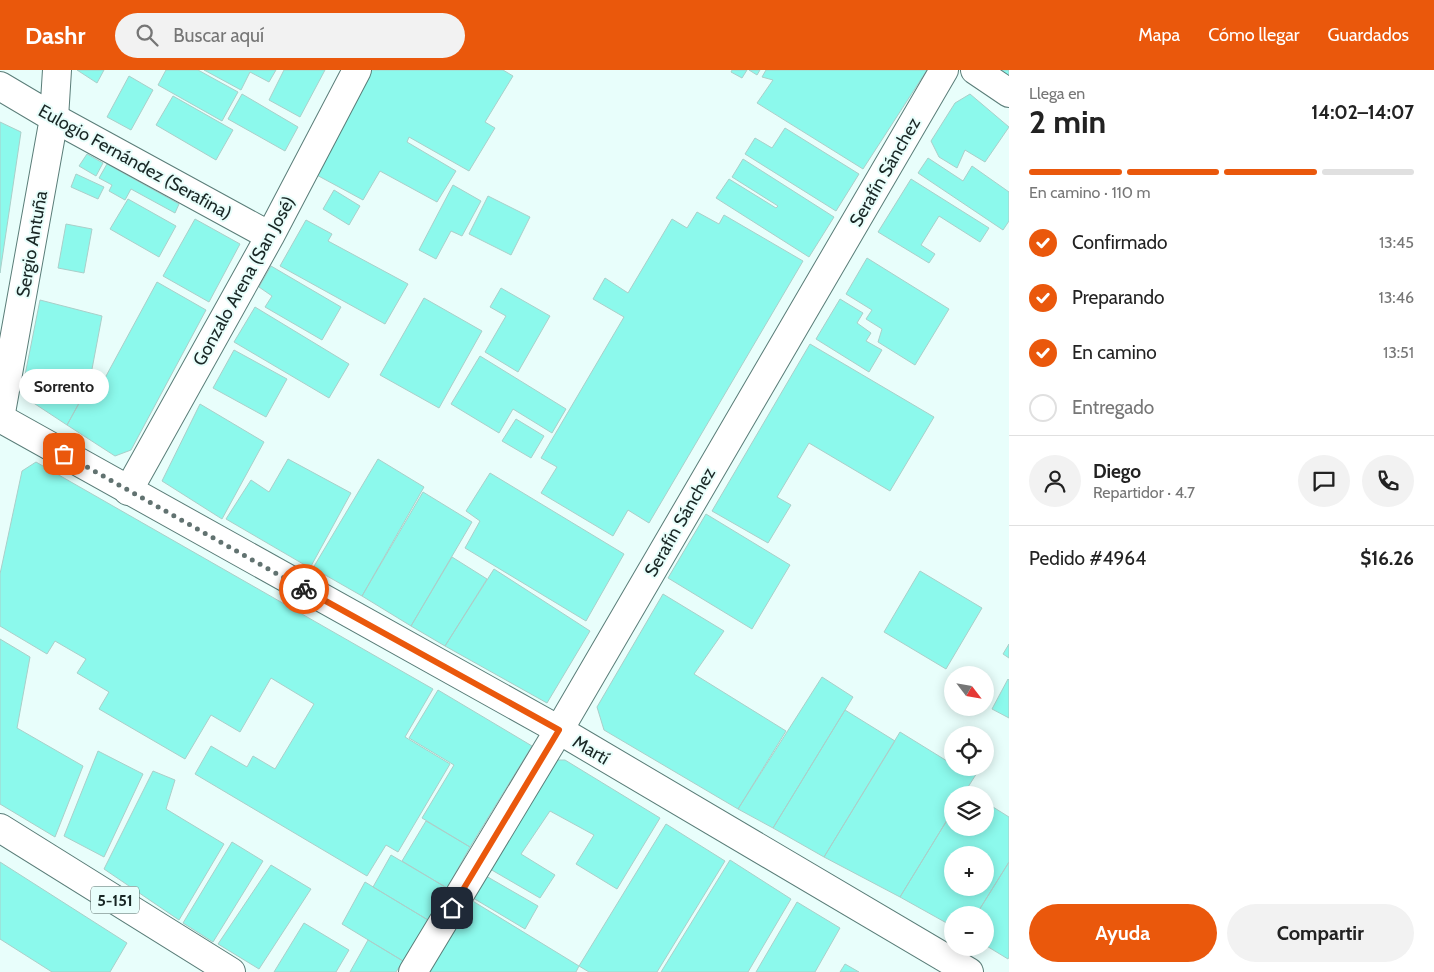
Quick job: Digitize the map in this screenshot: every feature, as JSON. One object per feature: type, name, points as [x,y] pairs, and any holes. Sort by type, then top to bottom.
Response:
[{"type":"street","name":"Sergio Antuña","points":[[0,418],[54,118],[57,70]]},
{"type":"street","name":"Gonzalo Arena (San José)","points":[[128,491],[270,236],[357,70]]},
{"type":"street","name":"Serafín Sánchez","points":[[413,972],[559,730],[944,70]]},
{"type":"street","points":[[975,70],[1009,93]]},
{"type":"street","name":"Eulogio Fernández (Serafina)","points":[[0,86],[54,118],[270,236]]},
{"type":"street","name":"Martí","points":[[0,418],[559,730],[969,972]]},
{"type":"street","name":"5-151","points":[[0,828],[231,972]]},
{"type":"building","points":[[77,70],[104,70],[97,83]]},
{"type":"building","points":[[166,70],[198,70],[238,92],[222,121],[158,85]]},
{"type":"building","points":[[204,70],[276,70],[269,82],[250,72],[241,90]]},
{"type":"building","points":[[284,70],[325,70],[300,117],[269,100]]},
{"type":"building","points":[[369,70],[503,70],[513,76],[485,122],[495,128],[469,171],[409,137],[407,142],[456,171],[437,202],[380,171],[363,200],[313,173]]},
{"type":"building","points":[[732,70],[747,70],[742,78],[731,72]]},
{"type":"building","points":[[749,70],[760,70],[757,75]]},
{"type":"building","points":[[766,70],[927,70],[863,169],[757,103],[773,80],[762,77]]},
{"type":"building","points":[[990,70],[1009,70],[1009,82]]},
{"type":"building","points":[[129,76],[153,90],[131,130],[107,117]]},
{"type":"building","points":[[242,94],[298,127],[285,151],[228,119]]},
{"type":"building","points":[[970,94],[1009,127],[985,162],[965,150],[957,168],[939,157],[931,141],[955,103]]},
{"type":"building","points":[[173,96],[233,130],[216,160],[156,125]]},
{"type":"building","points":[[0,122],[21,132],[0,273]]},
{"type":"building","points":[[785,128],[859,174],[836,211],[745,154],[755,138],[772,148]]},
{"type":"building","points":[[87,154],[103,163],[96,176],[79,166]]},
{"type":"building","points":[[928,158],[963,181],[972,166],[1009,192],[1009,221],[1003,230],[918,173]]},
{"type":"building","points":[[743,159],[834,217],[809,257],[716,198],[729,179],[776,208],[778,206],[732,177]]},
{"type":"building","points":[[107,164],[179,204],[175,213],[131,189],[125,200],[109,191],[112,185],[99,178]]},
{"type":"building","points":[[76,174],[104,187],[98,199],[71,187]]},
{"type":"building","points":[[911,179],[989,228],[980,242],[939,216],[921,245],[935,254],[929,263],[878,232]]},
{"type":"building","points":[[453,185],[481,201],[462,236],[451,231],[436,259],[419,250]]},
{"type":"building","points":[[334,190],[360,206],[349,225],[323,209]]},
{"type":"building","points":[[488,196],[530,217],[511,255],[469,234]]},
{"type":"building","points":[[128,199],[176,226],[159,257],[110,229]]},
{"type":"building","points":[[697,212],[719,224],[724,215],[803,261],[649,523],[628,510],[613,536],[541,493],[557,467],[541,458],[624,317],[593,299],[605,278],[628,293],[672,219],[687,228]]},
{"type":"building","points":[[195,219],[240,244],[209,302],[163,276]]},
{"type":"building","points":[[306,220],[332,234],[328,241],[408,284],[385,324],[280,266]]},
{"type":"building","points":[[66,224],[92,229],[84,273],[58,268]]},
{"type":"building","points":[[867,258],[949,309],[915,365],[878,342],[882,329],[866,319],[872,310],[846,294]]},
{"type":"building","points":[[271,266],[341,307],[322,340],[265,307],[272,296],[259,287]]},
{"type":"building","points":[[157,282],[206,310],[131,450],[115,456],[67,425],[89,385],[99,389]]},
{"type":"building","points":[[501,288],[550,316],[518,372],[485,352],[506,316],[490,307]]},
{"type":"building","points":[[424,298],[482,331],[439,408],[380,375]]},
{"type":"building","points":[[840,299],[863,313],[857,323],[871,333],[866,341],[882,350],[869,372],[816,339]]},
{"type":"building","points":[[40,300],[102,316],[89,385],[67,425],[32,402],[24,380]]},
{"type":"building","points":[[255,307],[349,364],[329,398],[234,342]]},
{"type":"building","points":[[810,344],[934,417],[890,491],[809,443],[777,497],[791,505],[768,543],[712,511]]},
{"type":"building","points":[[234,350],[287,379],[266,417],[213,388]]},
{"type":"building","points":[[480,356],[566,409],[552,433],[513,409],[499,433],[451,404]]},
{"type":"building","points":[[200,404],[264,442],[222,519],[162,481]]},
{"type":"building","points":[[516,419],[544,436],[531,458],[502,441]]},
{"type":"building","points":[[288,459],[351,493],[310,568],[226,519],[251,480],[269,492]]},
{"type":"building","points":[[378,459],[424,487],[362,596],[313,568]]},
{"type":"building","points":[[36,462],[433,689],[405,737],[450,764],[398,852],[386,845],[367,876],[195,774],[211,746],[247,767],[253,756],[275,769],[314,704],[271,678],[240,732],[211,715],[185,759],[99,709],[109,692],[77,673],[86,659],[55,641],[47,654],[0,626],[0,574],[22,471]]},
{"type":"building","points":[[490,473],[624,554],[586,621],[465,548],[480,521],[466,511]]},
{"type":"building","points":[[423,492],[472,522],[411,626],[362,596]]},
{"type":"building","points":[[706,514],[790,565],[752,629],[668,578]]},
{"type":"building","points":[[452,557],[487,579],[445,646],[411,626]]},
{"type":"building","points":[[494,569],[590,631],[547,703],[445,646]]},
{"type":"building","points":[[920,571],[982,608],[948,666],[944,666],[944,668],[884,632]]},
{"type":"building","points":[[663,594],[724,631],[694,674],[786,731],[738,809],[604,730],[597,707]]},
{"type":"building","points":[[0,639],[30,657],[17,728],[83,766],[55,837],[0,804]]},
{"type":"building","points":[[1009,644],[1009,658],[1003,654]]},
{"type":"building","points":[[822,677],[853,697],[773,828],[738,809]]},
{"type":"building","points":[[1008,679],[1009,718],[994,710],[994,705]]},
{"type":"building","points":[[438,690],[532,746],[470,847],[422,818],[454,765],[409,738]]},
{"type":"building","points":[[845,710],[895,741],[824,857],[773,828]]},
{"type":"building","points":[[900,732],[944,759],[944,776],[975,776],[969,786],[944,786],[944,825],[900,897],[824,857]]},
{"type":"building","points":[[98,751],[143,774],[104,857],[64,836]]},
{"type":"building","points":[[555,760],[565,760],[660,818],[617,889],[576,864],[594,835],[550,811],[521,854],[555,875],[540,898],[490,869]]},
{"type":"building","points":[[153,771],[175,780],[166,809],[224,844],[179,920],[104,869]]},
{"type":"building","points":[[994,808],[1009,817],[1009,862],[994,886],[994,846],[944,846],[944,896],[988,896],[982,906],[944,906],[944,922],[900,897],[944,825],[944,836],[994,836]]},
{"type":"building","points":[[426,821],[470,847],[447,888],[402,861]]},
{"type":"building","points":[[666,824],[725,861],[657,972],[589,972],[579,966]]},
{"type":"building","points":[[232,842],[263,861],[213,942],[183,923]]},
{"type":"building","points":[[391,855],[447,888],[428,920],[373,887]]},
{"type":"building","points":[[730,860],[791,899],[748,972],[661,972]]},
{"type":"building","points":[[0,862],[127,943],[110,972],[52,972],[0,939]]},
{"type":"building","points":[[1009,862],[1008,959],[994,950],[994,906],[982,906],[988,896],[994,896],[994,886]]},
{"type":"building","points":[[271,865],[311,889],[259,969],[218,944]]},
{"type":"building","points":[[486,876],[538,906],[525,929],[473,898]]},
{"type":"building","points":[[365,882],[428,920],[403,961],[342,924]]},
{"type":"building","points":[[471,900],[579,966],[576,972],[427,972]]},
{"type":"building","points":[[797,902],[840,928],[815,972],[756,972]]},
{"type":"building","points":[[304,923],[349,950],[336,972],[274,972]]},
{"type":"building","points":[[368,940],[403,961],[396,972],[350,972]]},
{"type":"building","points":[[845,964],[859,972],[840,972]]},
{"type":"way so far","points":[[64,454],[304,589]]},
{"type":"place","name":"Sorrento","points":[[64,454]]},
{"type":"route","points":[[304,589],[559,730],[452,908]]}]
